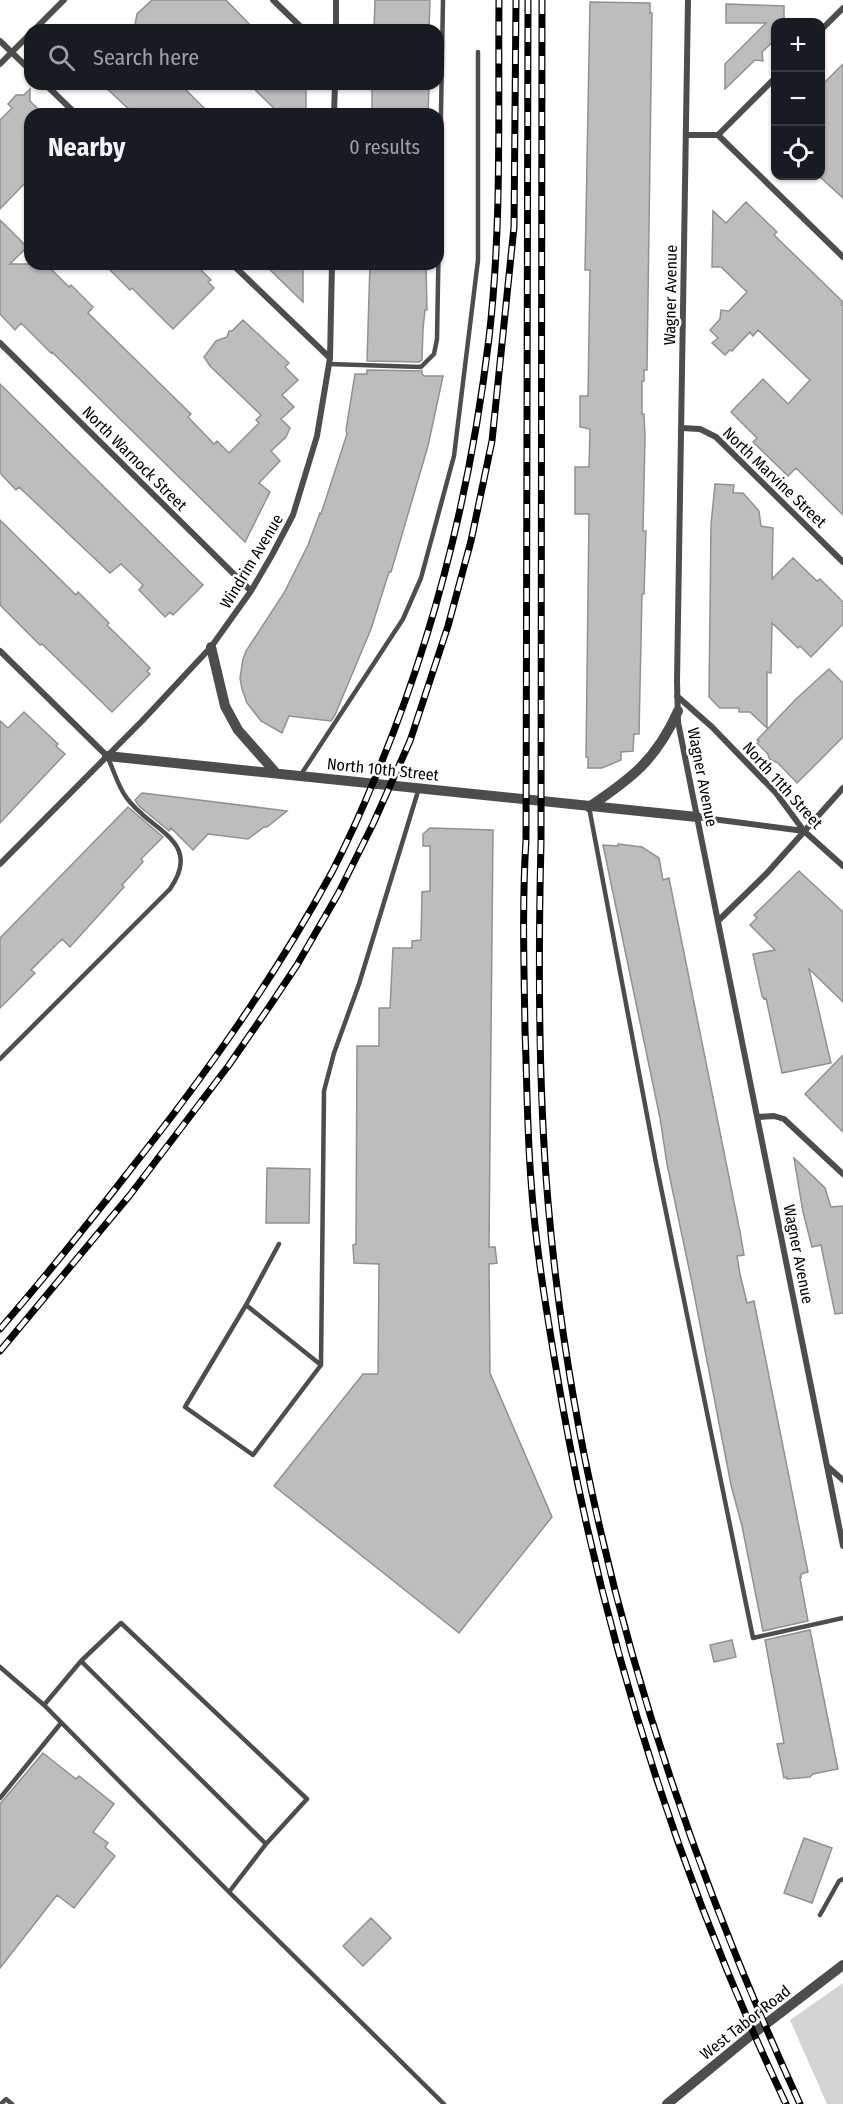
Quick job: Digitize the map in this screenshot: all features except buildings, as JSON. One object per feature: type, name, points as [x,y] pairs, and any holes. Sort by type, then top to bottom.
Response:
[{"type":"street","points":[[40,24],[64,0]]},
{"type":"street","points":[[273,0],[298,24]]},
{"type":"street","points":[[336,0],[336,24]]},
{"type":"street","name":"Wagner Avenue","points":[[688,0],[678,711],[697,817],[843,1546]]},
{"type":"street","points":[[825,26],[843,8]]},
{"type":"street","points":[[0,64],[24,40]]},
{"type":"street","points":[[0,41],[24,64]]},
{"type":"street","points":[[718,135],[771,81]]},
{"type":"street","points":[[51,90],[70,108]]},
{"type":"street","points":[[334,108],[335,90]]},
{"type":"street","points":[[686,135],[718,135],[843,257]]},
{"type":"street","points":[[238,270],[330,361]]},
{"type":"street","name":"Windrim Avenue","points":[[0,864],[211,647],[251,591],[293,515],[317,436],[330,361],[332,270]]},
{"type":"street","name":"North Warnock Street","points":[[0,343],[251,591]]},
{"type":"street","name":"North Marvine Street","points":[[681,428],[700,429],[716,438],[843,562]]},
{"type":"street","points":[[211,647],[225,705],[238,730],[276,773]]},
{"type":"street","points":[[0,651],[107,756]]},
{"type":"street","name":"North 11th Street","points":[[677,696],[712,727],[776,793],[804,831],[843,866]]},
{"type":"street","points":[[589,807],[644,766],[663,741],[678,711]]},
{"type":"street","name":"North 10th Street","points":[[107,756],[553,801],[804,831]]},
{"type":"street","points":[[719,920],[779,860],[843,788]]},
{"type":"street","points":[[758,1117],[774,1116],[784,1119],[843,1174]]},
{"type":"street","points":[[827,1465],[843,1480]]},
{"type":"street","name":"West Tabor Road","points":[[667,2104],[750,2036],[843,1965]]},
{"type":"lane","points":[[443,0],[443,24]]},
{"type":"lane","points":[[300,776],[403,619],[421,578],[454,456],[478,260],[478,52]]},
{"type":"lane","points":[[441,90],[441,108]]},
{"type":"lane","points":[[330,361],[422,367],[434,354],[438,270]]},
{"type":"lane","points":[[0,1059],[170,889],[179,876],[182,858],[178,847],[126,798],[107,756]]},
{"type":"lane","points":[[279,1244],[246,1305],[184,1407],[253,1455],[321,1365],[324,1091],[334,1053],[359,984],[419,788]]},
{"type":"lane","points":[[589,807],[658,1175],[753,1638],[843,1618]]},
{"type":"lane","points":[[246,1305],[321,1365]]},
{"type":"lane","points":[[44,1706],[81,1661],[121,1623],[307,1799],[266,1844],[229,1892]]},
{"type":"lane","points":[[81,1661],[266,1844]]},
{"type":"lane","points":[[0,1667],[61,1722],[444,2104]]},
{"type":"lane","points":[[0,1798],[61,1722]]},
{"type":"lane","points":[[820,1915],[842,1882]]},
{"type":"lane","points":[[1,2104],[6,2099],[12,2104]]},
{"type":"shaded area","points":[[843,1983],[843,2104],[827,2104],[790,2020]]},
{"type":"railway","points":[[0,1329],[158,1134],[212,1062],[263,988],[310,912],[338,860],[365,802],[396,725],[432,617],[447,562],[461,507],[481,395],[489,338],[496,254],[499,0]]},
{"type":"railway","points":[[0,1351],[130,1195],[229,1065],[269,1007],[297,965],[338,894],[373,824],[410,741],[448,626],[471,541],[492,441],[514,227],[516,0]]},
{"type":"railway","points":[[528,0],[524,935],[529,1142],[538,1249],[572,1458],[617,1647],[675,1833],[709,1925],[786,2104]]},
{"type":"railway","points":[[542,0],[540,1023],[542,1113],[548,1202],[561,1319],[580,1435],[605,1550],[635,1664],[670,1776],[709,1887],[800,2104]]}]
